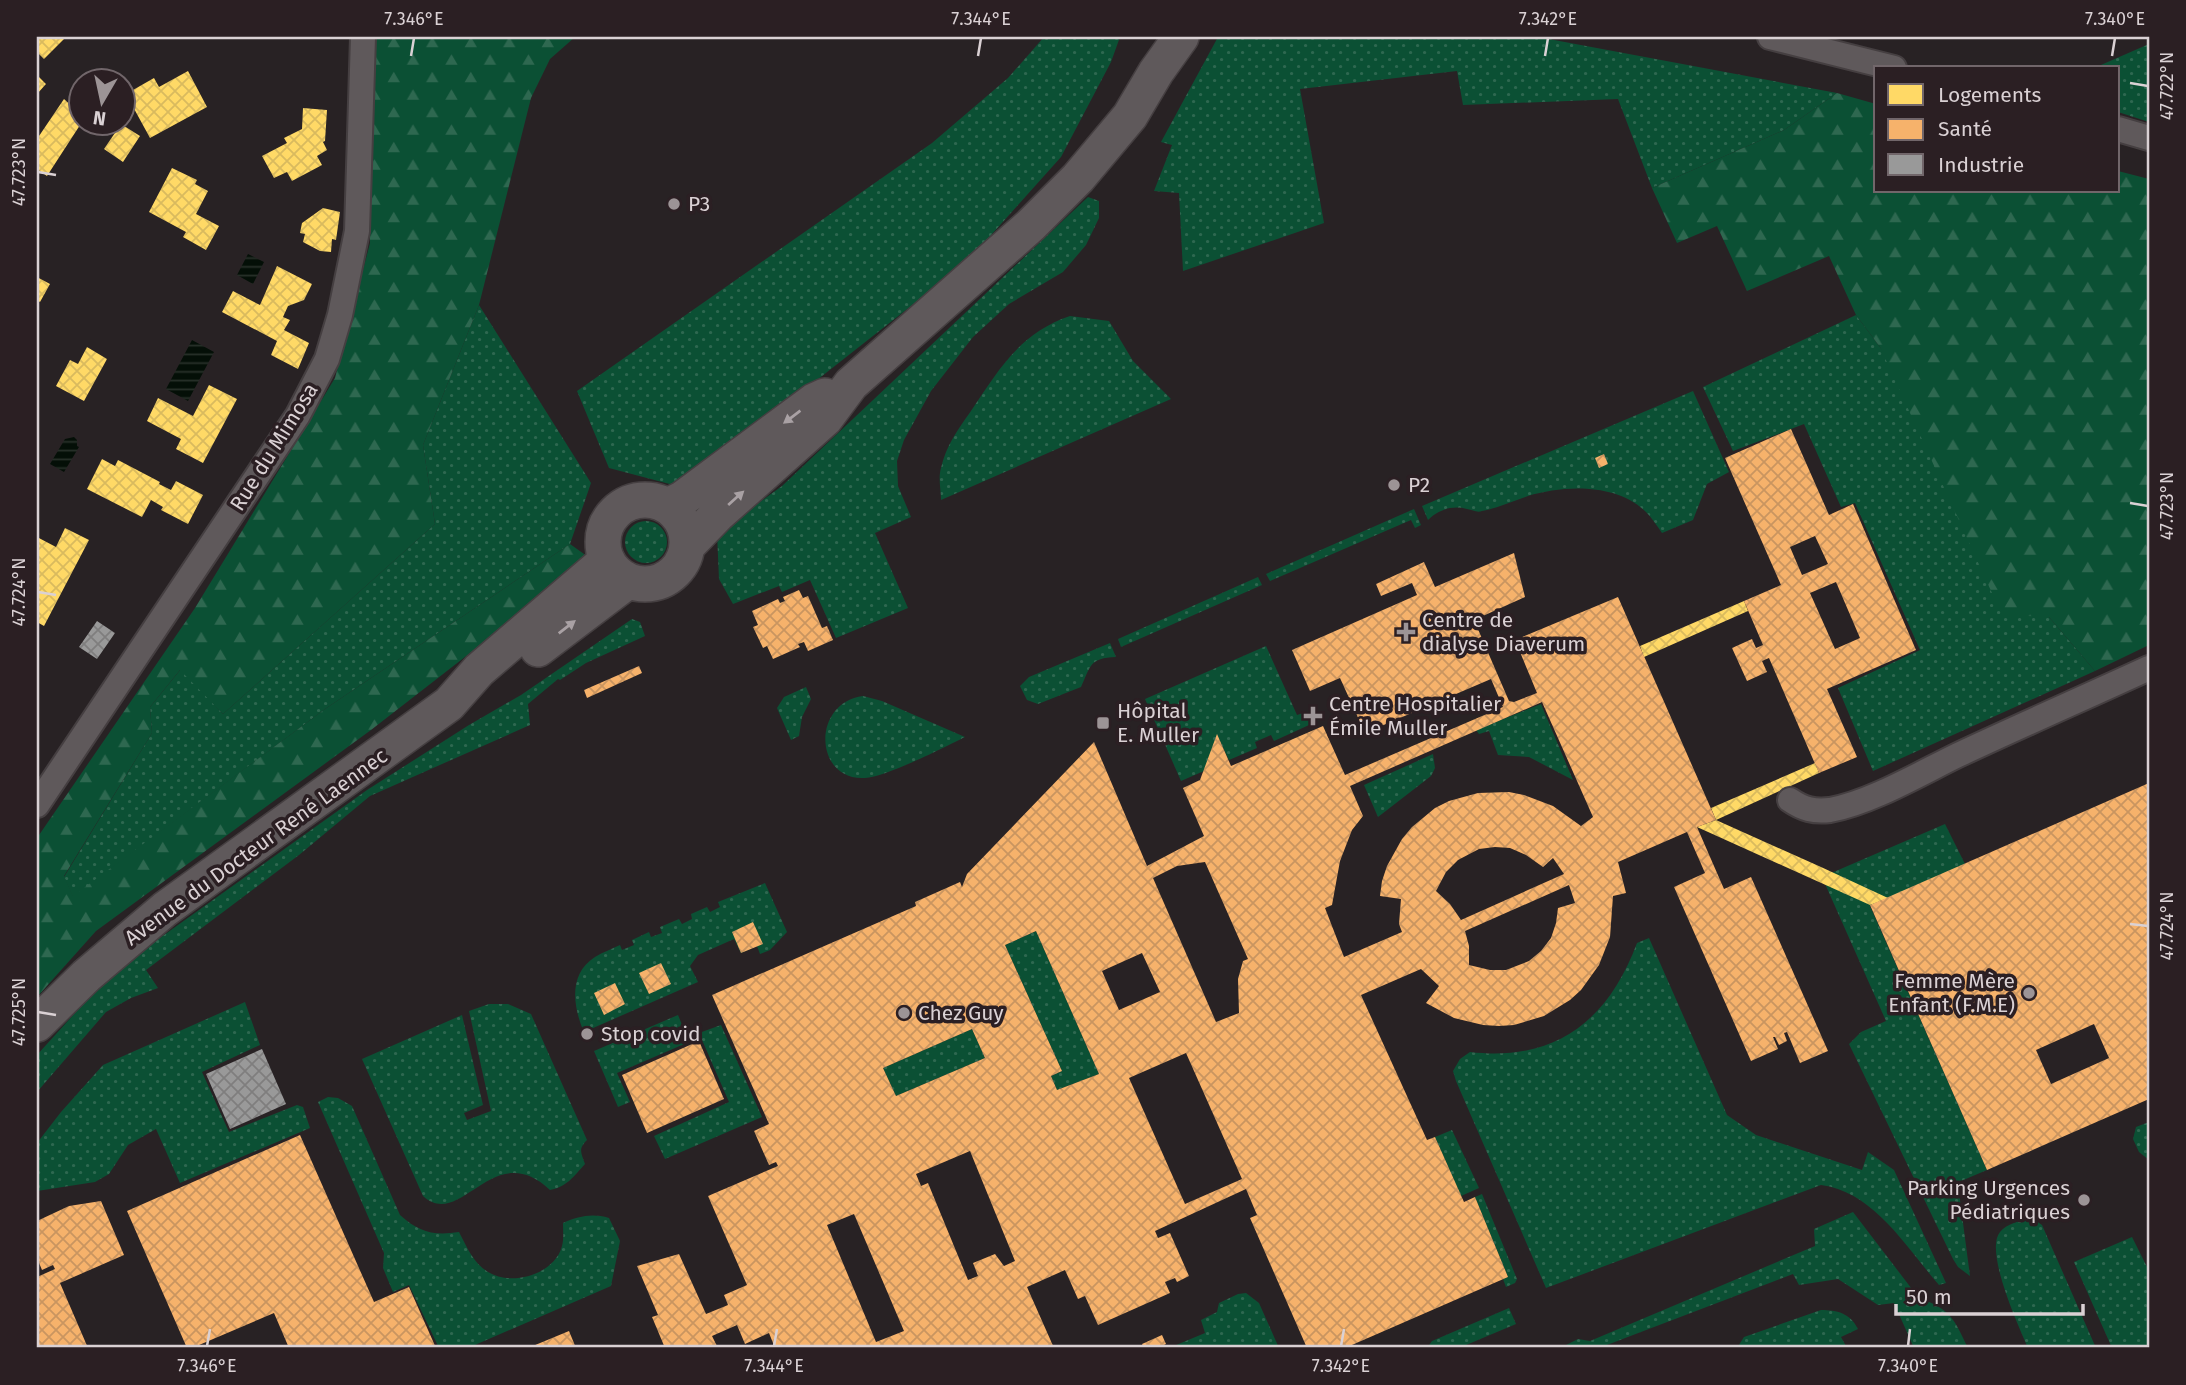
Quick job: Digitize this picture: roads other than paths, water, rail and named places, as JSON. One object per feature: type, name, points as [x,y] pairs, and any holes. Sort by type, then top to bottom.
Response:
[{"type":"main road","points":[[1156,72],[1162,37]]},
{"type":"main road","points":[[687,546],[717,515],[825,419],[851,384],[1031,225],[1078,178],[1123,124],[1181,37]]},
{"type":"main road","points":[[668,506],[697,489],[814,401],[851,384]]},
{"type":"main road","points":[[644,500],[656,501],[668,506],[683,523],[687,546],[684,559],[677,570],[667,578],[641,584],[617,570],[603,537],[606,525],[621,507],[644,500]]},
{"type":"main road","name":"Avenue du Docteur René Laennec","points":[[37,1024],[86,976],[165,909],[449,704],[492,685],[617,570]]},
{"type":"street","name":"Rue du Mimosa","points":[[37,805],[298,415],[327,359],[340,314],[357,231],[363,37]]},
{"type":"street","points":[[1770,37],[1886,66]]},
{"type":"street","points":[[2120,130],[2149,138]]},
{"type":"street","points":[[1790,800],[1803,809],[1817,811],[1882,792],[2149,668]]},
{"type":"place","name":"P3","points":[[674,204]]},
{"type":"place","name":"P2","points":[[1394,485]]},
{"type":"place","name":"Centre de dialyse Diaverum","points":[[1406,632]]},
{"type":"place","name":"Centre Hospitalier Émile Muller","points":[[1313,716]]},
{"type":"place","name":"Hôpital E. Muller","points":[[1103,723]]},
{"type":"place","name":"Femme Mère Enfant (F.M.E)","points":[[2029,993]]},
{"type":"place","name":"Chez Guy","points":[[904,1013]]},
{"type":"place","name":"Stop covid","points":[[587,1034]]},
{"type":"place","name":"Parking Urgences Pédiatriques","points":[[2084,1200]]}]
